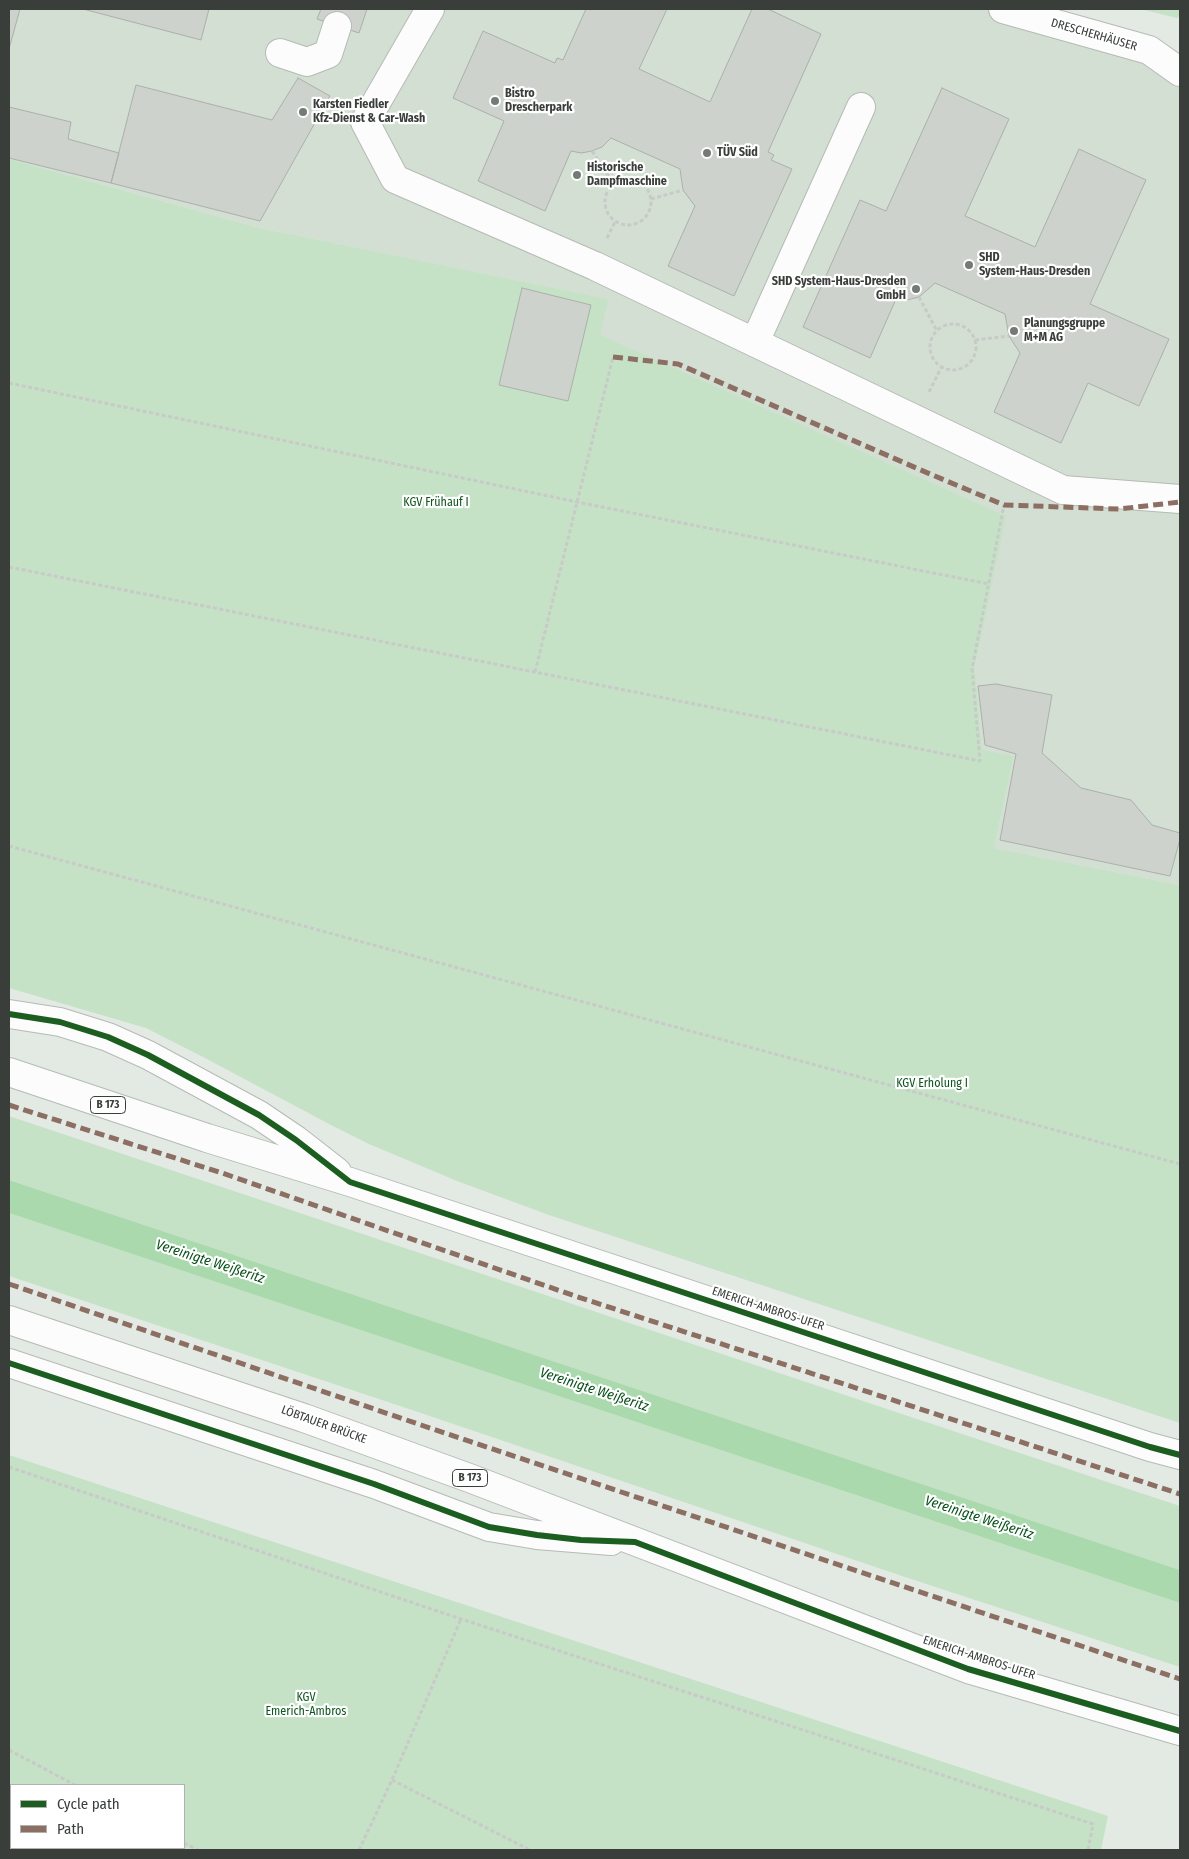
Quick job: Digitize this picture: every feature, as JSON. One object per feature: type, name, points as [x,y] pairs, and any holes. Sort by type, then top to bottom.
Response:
[{"type":"main road","points":[[430,9],[365,122],[395,179],[595,266],[1063,490],[1180,499]]},
{"type":"main road","name":"DRESCHERHÄUSER","points":[[1003,9],[1149,50],[1180,72]]},
{"type":"main road","points":[[280,53],[307,62],[328,54],[338,26]]},
{"type":"main road","points":[[755,342],[861,107]]},
{"type":"main road","points":[[9,1014],[60,1022],[108,1037],[148,1055],[259,1115],[296,1140],[350,1182]]},
{"type":"main road","name":"B 173","points":[[9,1072],[207,1138],[350,1182]]},
{"type":"main road","name":"EMERICH-AMBROS-UFER","points":[[350,1182],[1150,1447],[1180,1455]]},
{"type":"main road","name":"LÖBTAUER BRÜCKE","points":[[9,1320],[304,1418],[635,1542]]},
{"type":"main road","points":[[9,1363],[374,1484],[489,1527],[563,1538],[635,1542]]},
{"type":"main road","name":"EMERICH-AMBROS-UFER","points":[[635,1542],[968,1668],[1180,1731]]},
{"type":"path","points":[[592,151],[613,183]]},
{"type":"path","points":[[622,179],[636,180],[648,190],[651,205],[645,217],[636,224],[626,225],[615,222],[608,214],[604,200],[606,192],[613,183],[622,179]]},
{"type":"path","points":[[651,199],[683,190]]},
{"type":"path","points":[[919,297],[937,331]]},
{"type":"path","points":[[951,324],[967,329],[974,340],[975,352],[970,363],[963,368],[950,370],[941,368],[931,356],[931,340],[937,331],[951,324]]},
{"type":"path","points":[[974,340],[1009,336]]},
{"type":"path","points":[[536,672],[613,358]]},
{"type":"path","points":[[9,384],[577,502],[989,584]]},
{"type":"path","points":[[9,567],[980,761],[972,669],[1004,505]]},
{"type":"path","points":[[9,846],[1180,1164]]},
{"type":"path","points":[[9,1467],[461,1619],[1093,1824],[1088,1850]]},
{"type":"path","points":[[359,1850],[392,1780],[461,1619]]},
{"type":"path","points":[[9,1750],[73,1784]]},
{"type":"path","points":[[392,1780],[530,1850]]},
{"type":"path","points":[[185,1844],[198,1850]]},
{"type":"shaded area","points":[[9,9],[1003,9],[1180,72],[1180,885],[994,848],[1014,756],[982,751],[975,667],[1005,516],[599,335],[607,299],[260,228],[9,159]]},
{"type":"green space","points":[[1140,9],[1180,9],[1180,16],[1177,18]]},
{"type":"green space","name":"KGV Erholung I","points":[[9,159],[260,228],[608,299],[600,335],[1006,516],[975,667],[982,750],[1014,756],[994,848],[1180,885],[1180,1423],[549,1215],[457,1181],[369,1144],[146,1028],[9,988]]},
{"type":"green space","points":[[9,1116],[1180,1506],[1180,1570],[9,1180]]},
{"type":"green space","points":[[9,1213],[1180,1603],[1180,1667],[902,1576],[9,1276]]},
{"type":"green space","name":"KGV Emerich-Ambros","points":[[9,1455],[1108,1816],[1101,1850],[9,1850]]},
{"type":"water","name":"Vereinigte Weißeritz","points":[[9,1180],[1180,1570],[1180,1603],[9,1213]]},
{"type":"building","points":[[9,9],[20,9],[9,49]]},
{"type":"building","points":[[83,9],[209,9],[201,40]]},
{"type":"building","points":[[321,9],[367,9],[359,33],[317,19]]},
{"type":"building","name":"TÜV Süd","points":[[586,9],[667,9],[639,69],[710,102],[752,9],[768,9],[821,34],[768,152],[774,155],[771,160],[792,169],[734,296],[668,266],[695,206],[683,190],[680,169],[611,138],[602,147],[592,151],[581,153],[571,151],[545,211],[478,181],[504,121],[453,98],[483,31],[555,63],[557,58],[563,60]]},
{"type":"building","points":[[298,78],[330,96],[260,221],[111,183],[136,85],[272,120]]},
{"type":"building","name":"SHD System-Haus-Dresden","points":[[942,88],[1009,119],[965,216],[1035,247],[1079,149],[1146,180],[1090,304],[1169,339],[1139,406],[1088,383],[1061,443],[994,412],[1020,353],[1009,336],[1005,314],[935,283],[919,297],[907,300],[896,299],[870,358],[803,327],[860,200],[886,211]]},
{"type":"building","points":[[9,107],[71,122],[68,139],[119,153],[111,183],[9,158]]},
{"type":"building","points":[[522,288],[591,305],[568,401],[499,385]]},
{"type":"building","points":[[996,684],[1052,695],[1042,753],[1081,788],[1131,800],[1152,825],[1180,833],[1170,876],[1000,840],[1016,754],[985,745],[978,686]]},
{"type":"marked path","points":[[613,357],[678,364],[1004,505],[1119,509],[1180,502]]},
{"type":"marked path","points":[[9,1105],[222,1173],[575,1296],[1180,1494]]},
{"type":"marked path","points":[[9,1284],[421,1425],[1180,1679]]},
{"type":"cycle path","points":[[9,1014],[60,1022],[108,1037],[148,1055],[259,1115],[296,1140],[350,1182],[1150,1447],[1180,1455]]},
{"type":"cycle path","points":[[9,1363],[374,1484],[489,1527],[581,1540],[635,1542],[968,1669],[1180,1731]]},
{"type":"place","name":"Bistro Drescherpark","points":[[495,101]]},
{"type":"place","name":"Karsten Fiedler Kfz-Dienst & Car-Wash","points":[[303,112]]},
{"type":"place","name":"TÜV Süd","points":[[707,153]]},
{"type":"place","name":"Historische Dampfmaschine","points":[[577,175]]},
{"type":"place","name":"SHD System-Haus-Dresden","points":[[969,265]]},
{"type":"place","name":"SHD System-Haus-Dresden GmbH","points":[[916,289]]},
{"type":"place","name":"Planungsgruppe M+M AG","points":[[1014,331]]},
{"type":"park label","name":"KGV Frühauf I","points":[[436,503]]}]
